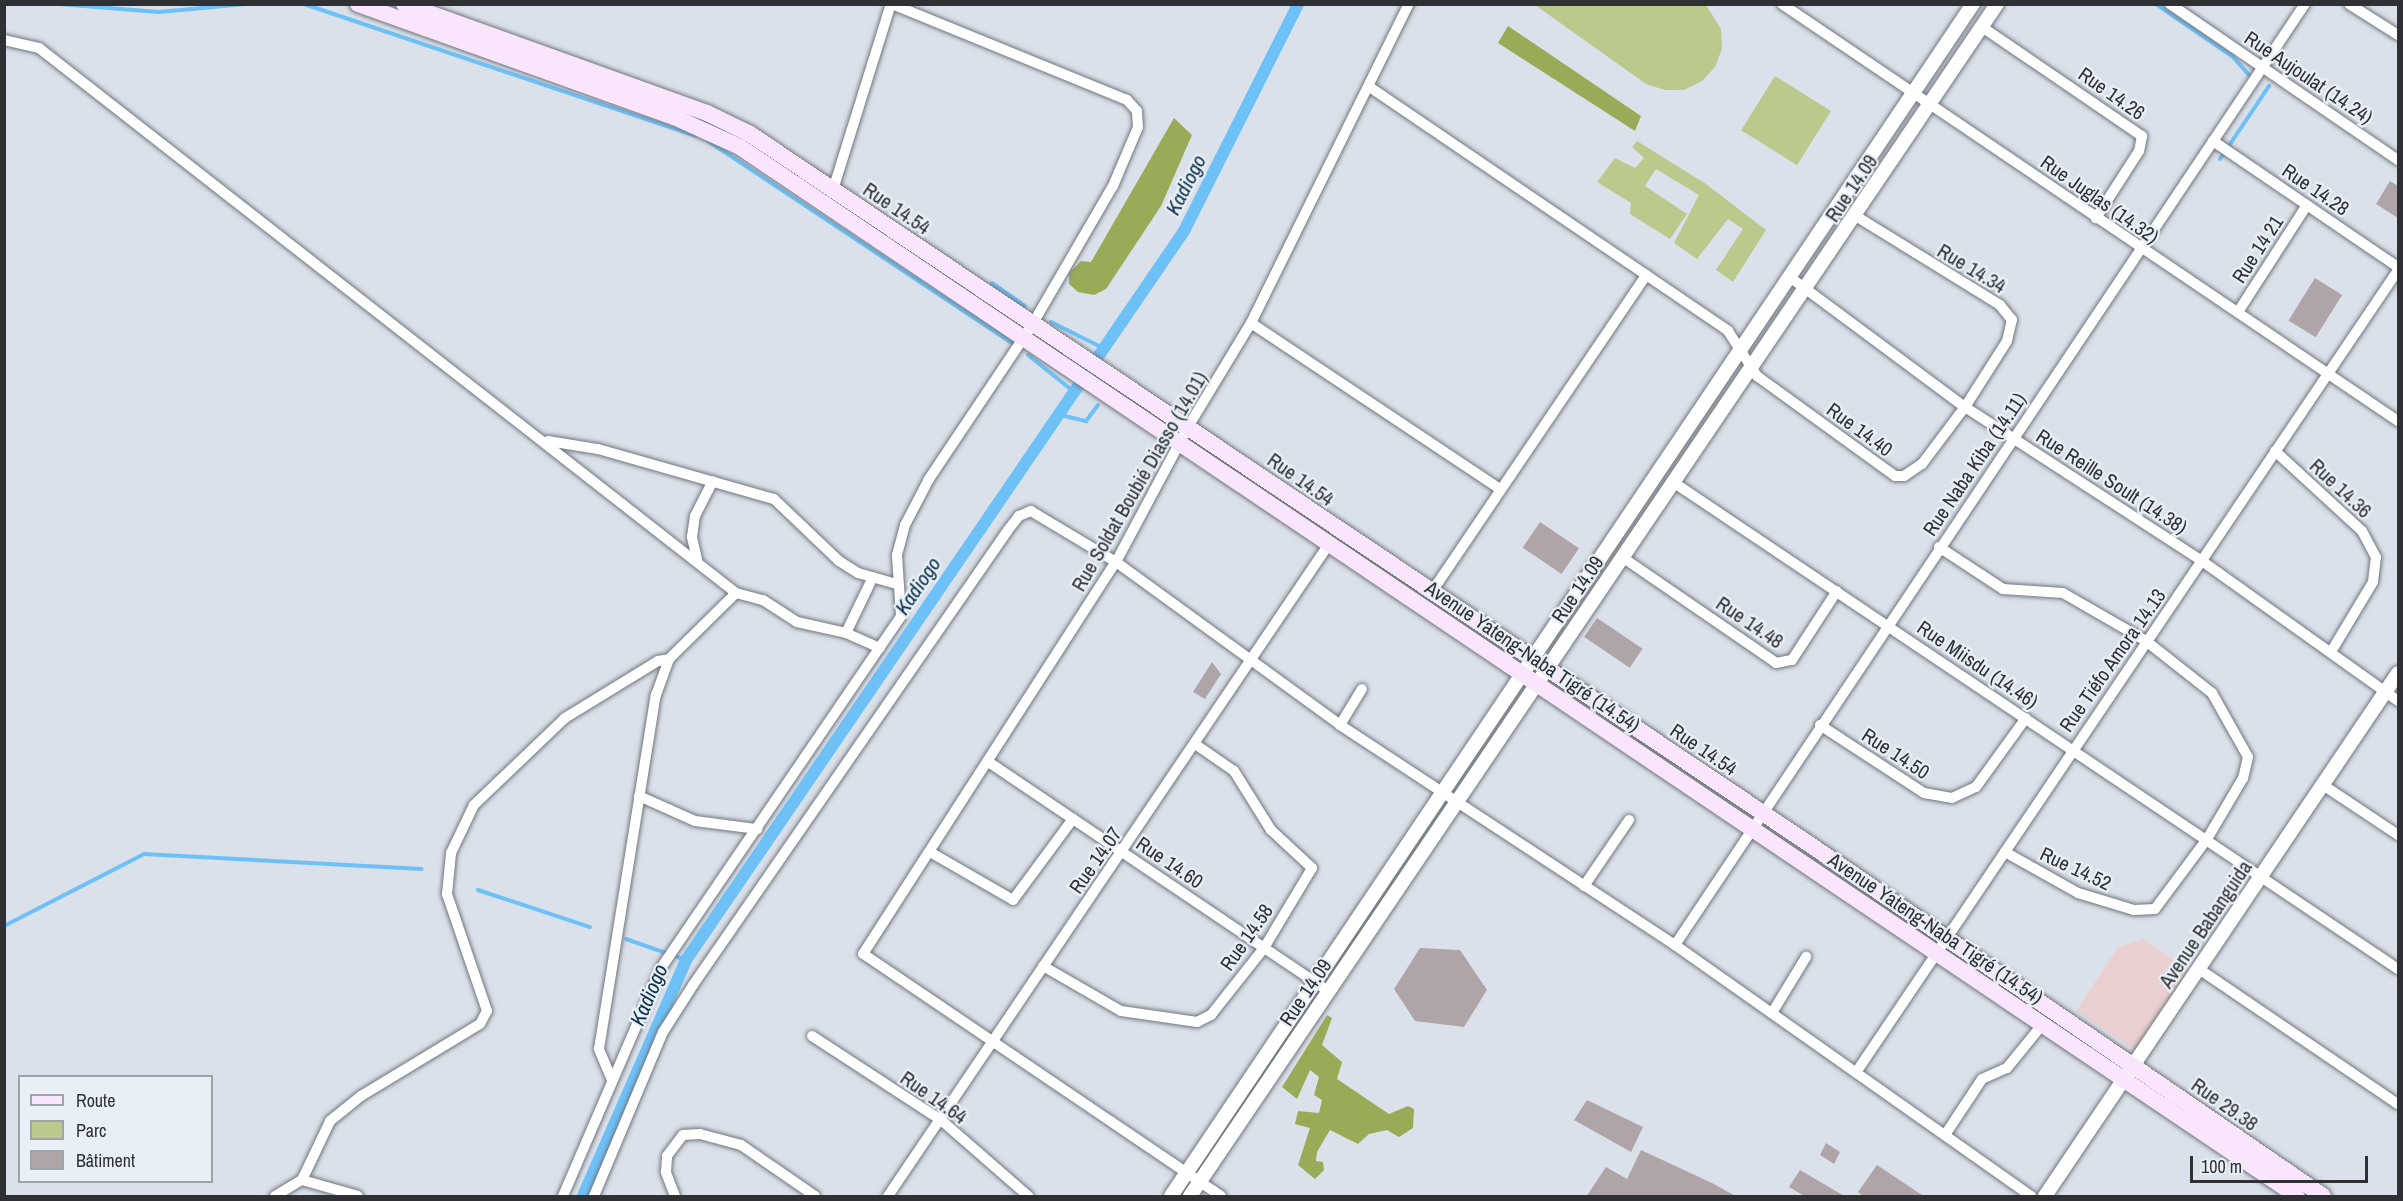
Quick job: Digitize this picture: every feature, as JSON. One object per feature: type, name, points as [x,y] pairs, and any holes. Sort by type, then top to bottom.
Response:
[{"type":"main road","name":"Rue 14.54","points":[[357,4],[674,117],[740,147],[829,197]]},
{"type":"main road","name":"Rue 14.54","points":[[404,4],[723,120],[829,197],[1101,380],[1188,427],[2133,1065]]},
{"type":"main road","name":"Avenue Yateng-Naba Tigré (14.54)","points":[[1101,380],[1181,443],[2123,1081]]},
{"type":"main road","name":"Rue 29.38","points":[[2133,1065],[2323,1197]]},
{"type":"main road","name":"Rue 29.38","points":[[2123,1081],[2297,1197]]},
{"type":"street","points":[[563,1197],[661,968],[901,616],[896,584],[905,525],[929,479],[1028,331],[1113,186],[1135,137],[1137,111],[1127,100],[891,4],[829,197]]},
{"type":"street","name":"Rue Soldat Boubié Diasso (14.01)","points":[[993,1040],[863,954],[990,763],[1116,562],[1188,427],[1251,323],[1371,88],[1409,4]]},
{"type":"street","name":"Rue Juglas (14.32)","points":[[1782,4],[2398,422]]},
{"type":"street","name":"Rue 14.09","points":[[1190,1197],[1455,802],[1529,679],[1532,660],[1742,353],[1973,4]]},
{"type":"street","name":"Rue 14.09","points":[[1171,1197],[1442,794],[1529,679],[1546,669],[1856,216],[1997,4]]},
{"type":"street","name":"Rue Aujoulat (14.24)","points":[[2170,4],[2398,159]]},
{"type":"street","name":"Rue Naba Kiba (14.11)","points":[[1675,945],[1939,547],[2142,250],[2305,4]]},
{"type":"street","points":[[2349,4],[2398,35]]},
{"type":"street","name":"Rue 14.26","points":[[1982,27],[2142,136],[2139,151],[2096,218]]},
{"type":"street","points":[[4,40],[39,48],[459,379],[545,441],[736,592],[764,600],[796,622],[846,633],[880,648]]},
{"type":"street","points":[[1371,88],[1728,331],[1751,369]]},
{"type":"street","name":"Rue 14.28","points":[[2213,141],[2398,268]]},
{"type":"street","name":"Rue 14 21","points":[[2238,312],[2307,205]]},
{"type":"street","name":"Rue 14.34","points":[[1856,216],[2008,311],[2012,320],[2007,340],[1965,407]]},
{"type":"street","name":"Rue Tiéfo Amora 14.13","points":[[1857,1071],[2398,268]]},
{"type":"street","points":[[1431,592],[1646,275]]},
{"type":"street","name":"Rue Reille Soult (14.38)","points":[[1791,278],[1965,407],[2202,561],[2398,700]]},
{"type":"street","points":[[1251,323],[1500,489]]},
{"type":"street","name":"Rue 14.40","points":[[1751,369],[1895,476],[1917,469],[1965,407]]},
{"type":"street","points":[[545,441],[598,449],[774,499],[839,561],[873,578],[896,584]]},
{"type":"street","name":"Rue 14.36","points":[[2275,452],[2362,531],[2376,557],[2373,582],[2331,652]]},
{"type":"street","points":[[697,559],[692,537],[695,516],[713,481]]},
{"type":"street","name":"Rue Miisdu (14.46)","points":[[1673,482],[2073,748],[2398,969]]},
{"type":"street","points":[[594,1197],[663,1032],[1018,516],[1031,511],[1116,562],[1250,662],[1340,725],[1675,945],[1857,1071],[2031,1197]]},
{"type":"street","name":"Rue 14.07","points":[[888,1197],[1329,544]]},
{"type":"street","name":"Rue 14.52","points":[[1939,547],[2003,589],[2063,593],[2146,641],[2212,693],[2246,748],[2243,778],[2207,839],[2160,904],[2147,911],[2078,893],[2005,852]]},
{"type":"street","name":"Rue 14.48","points":[[1622,557],[1776,663],[1792,660],[1837,591]]},
{"type":"street","points":[[846,633],[873,578]]},
{"type":"street","points":[[612,1080],[599,1049],[639,796],[646,737],[669,659],[736,592]]},
{"type":"street","points":[[275,1197],[302,1180],[330,1120],[361,1096],[480,1024],[488,1011],[447,894],[451,853],[474,805],[565,718],[658,661],[669,659]]},
{"type":"street","name":"Avenue Babanguida","points":[[2044,1197],[2398,673]]},
{"type":"street","points":[[1340,725],[1362,689]]},
{"type":"street","name":"Rue 14.50","points":[[1820,725],[1924,793],[1952,798],[1976,787],[2026,718]]},
{"type":"street","name":"Rue 14.58","points":[[1043,966],[1120,1011],[1197,1022],[1211,1015],[1263,948],[1312,868],[1271,830],[1234,771],[1195,744]]},
{"type":"street","name":"Rue 14.60","points":[[990,763],[1329,992]]},
{"type":"street","points":[[2323,785],[2398,835]]},
{"type":"street","points":[[639,796],[696,821],[757,829]]},
{"type":"street","points":[[930,852],[1005,900],[1013,900],[1073,819]]},
{"type":"street","points":[[1584,886],[1629,820]]},
{"type":"street","points":[[1772,1013],[1806,957]]},
{"type":"street","points":[[2199,969],[2398,1104]]},
{"type":"street","points":[[1945,1135],[1982,1079],[2007,1068],[2042,1025]]},
{"type":"street","name":"Rue 14.64","points":[[812,1036],[941,1120],[1028,1197]]},
{"type":"street","points":[[993,1040],[1221,1197]]},
{"type":"street","points":[[675,1197],[666,1172],[667,1155],[683,1135],[707,1135],[741,1145],[815,1197]]},
{"type":"street","points":[[302,1180],[358,1197]]},
{"type":"shaded area","points":[[2144,939],[2189,971],[2135,1050],[2076,1011],[2118,947]]},
{"type":"green space","points":[[1535,5],[1706,5],[1721,29],[1722,49],[1715,67],[1702,81],[1684,90],[1665,90],[1646,84]]},
{"type":"green space","points":[[1508,26],[1641,116],[1635,131],[1498,43]]},
{"type":"green space","points":[[1775,76],[1831,111],[1797,165],[1741,130]]},
{"type":"green space","points":[[1174,118],[1192,135],[1161,206],[1106,289],[1094,295],[1078,292],[1069,284],[1069,273],[1081,261],[1091,262]]},
{"type":"green space","points":[[1637,141],[1706,184],[1766,230],[1733,282],[1716,270],[1743,229],[1728,219],[1697,259],[1674,243],[1699,195],[1656,169],[1645,186],[1687,214],[1670,239],[1630,214],[1631,203],[1597,182],[1615,158],[1635,168],[1644,158],[1632,147]]},
{"type":"green space","points":[[1327,1015],[1332,1018],[1322,1045],[1342,1062],[1337,1079],[1389,1114],[1408,1106],[1414,1109],[1413,1128],[1399,1137],[1387,1130],[1369,1134],[1358,1144],[1330,1130],[1317,1152],[1316,1161],[1323,1162],[1324,1170],[1315,1179],[1298,1165],[1310,1128],[1295,1124],[1298,1111],[1319,1113],[1322,1100],[1314,1095],[1319,1077],[1310,1070],[1297,1099],[1282,1087]]},
{"type":"building","points":[[2390,181],[2398,186],[2398,218],[2376,204]]},
{"type":"building","points":[[2315,278],[2342,295],[2316,337],[2289,320]]},
{"type":"building","points":[[1540,522],[1579,548],[1562,574],[1523,548]]},
{"type":"building","points":[[1597,618],[1643,649],[1630,668],[1584,637]]},
{"type":"building","points":[[1212,662],[1221,674],[1205,699],[1193,692]]},
{"type":"building","points":[[1420,948],[1460,950],[1487,990],[1464,1027],[1415,1021],[1394,989]]},
{"type":"building","points":[[1587,1100],[1643,1127],[1631,1152],[1574,1120]]},
{"type":"building","points":[[1826,1143],[1840,1152],[1834,1164],[1820,1155]]},
{"type":"building","points":[[1641,1150],[1737,1197],[1586,1197],[1606,1167],[1627,1179]]},
{"type":"building","points":[[1877,1165],[1925,1197],[1864,1197],[1858,1192]]},
{"type":"building","points":[[1800,1170],[1846,1197],[1806,1197],[1789,1187]]},
{"type":"waterway","points":[[59,4],[159,12],[246,4]]},
{"type":"waterway","points":[[304,4],[696,136]]},
{"type":"waterway","name":"Kadiogo","points":[[583,1196],[686,960],[1184,231],[1298,4]]},
{"type":"waterway","points":[[2156,4],[2233,57],[2249,75]]},
{"type":"waterway","points":[[2220,159],[2269,86]]},
{"type":"waterway","points":[[708,141],[1012,343]]},
{"type":"waterway","points":[[992,283],[1025,306]]},
{"type":"waterway","points":[[1051,322],[1103,348]]},
{"type":"waterway","points":[[1028,355],[1073,391]]},
{"type":"waterway","points":[[1057,414],[1086,421],[1098,405]]},
{"type":"waterway","points":[[4,926],[144,854],[422,869]]},
{"type":"waterway","points":[[478,890],[590,927]]},
{"type":"waterway","points":[[626,939],[686,960]]}]
